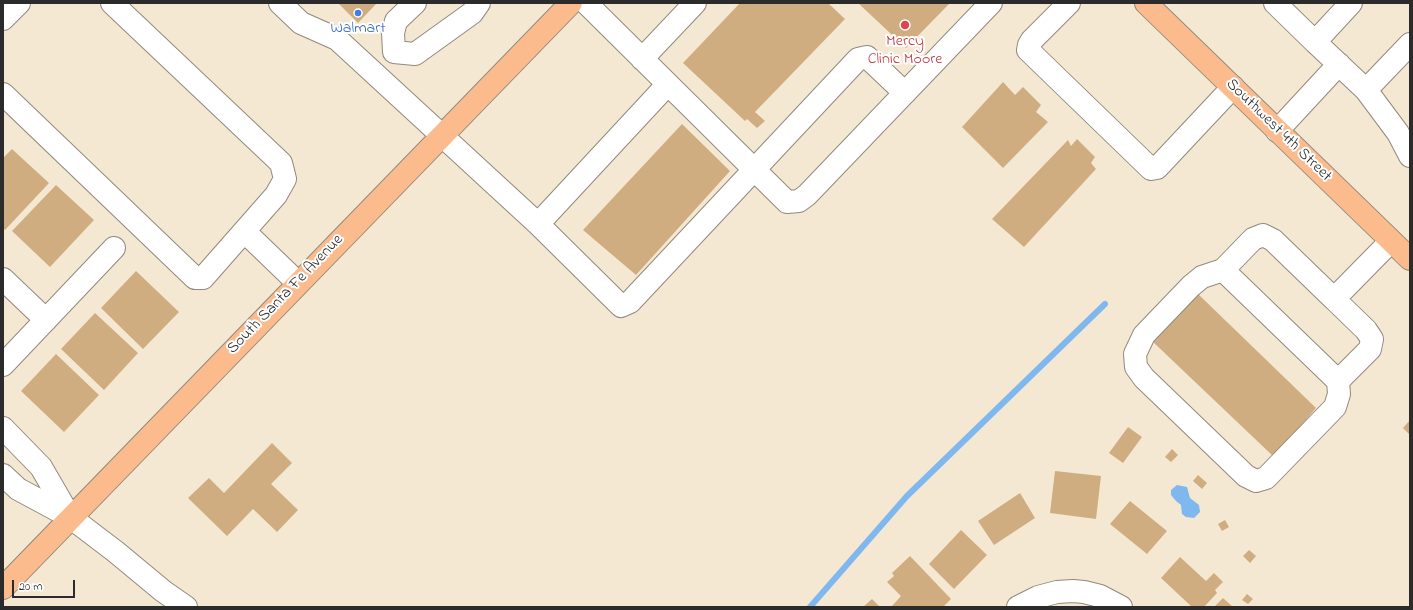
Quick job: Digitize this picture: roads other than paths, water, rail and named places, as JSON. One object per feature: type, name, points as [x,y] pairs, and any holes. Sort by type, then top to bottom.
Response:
[{"type":"main road","name":"South Santa Fe Avenue","points":[[3,588],[70,517],[571,3]]},
{"type":"main road","name":"Southwest 4th Street","points":[[1153,6],[1277,131],[1410,259]]},
{"type":"street","points":[[3,19],[19,3]]},
{"type":"street","points":[[3,94],[195,278],[202,278],[245,232],[276,195],[285,179],[281,163],[112,3]]},
{"type":"street","points":[[280,3],[301,23],[337,39],[538,224],[621,306],[630,302],[753,169],[858,59],[867,57],[904,93]]},
{"type":"street","points":[[374,74],[394,52],[393,33],[396,21],[415,3]]},
{"type":"street","points":[[394,52],[415,54],[472,13],[479,3]]},
{"type":"street","points":[[586,3],[787,202],[799,201],[807,195],[991,3]]},
{"type":"street","points":[[642,59],[695,3]]},
{"type":"street","points":[[1069,3],[1032,40],[1028,50],[1151,169],[1157,168],[1233,87]]},
{"type":"street","points":[[1275,3],[1404,127],[1410,156]]},
{"type":"street","points":[[1315,42],[1351,3]]},
{"type":"street","points":[[1366,90],[1410,44]]},
{"type":"street","points":[[1277,131],[1339,64]]},
{"type":"street","points":[[538,224],[668,84]]},
{"type":"street","points":[[245,232],[298,283]]},
{"type":"street","points":[[1223,270],[1338,381],[1339,394],[1335,407],[1266,478],[1256,481],[1246,476],[1144,378],[1136,366],[1136,354],[1144,335],[1191,286],[1202,277],[1223,270],[1253,239],[1263,235],[1273,240],[1366,330],[1372,339],[1370,349],[1338,381]]},
{"type":"street","points":[[1334,299],[1391,241]]},
{"type":"street","points":[[3,365],[114,248]]},
{"type":"street","points":[[3,279],[46,320]]},
{"type":"street","points":[[3,428],[41,467],[70,517]]},
{"type":"street","points":[[3,475],[18,489],[70,517],[116,552],[162,591],[186,607]]},
{"type":"street","points":[[1018,607],[1038,597],[1073,591],[1100,596],[1121,607]]},
{"type":"water","points":[[1177,485],[1187,487],[1190,498],[1199,505],[1200,512],[1194,518],[1186,517],[1182,514],[1181,505],[1171,495],[1171,490]]},
{"type":"waterway","points":[[810,607],[907,496],[1105,304]]},
{"type":"place","name":"Walmart","points":[[358,13]]},
{"type":"place","name":"Mercy Clinic Moore","points":[[905,25]]}]
